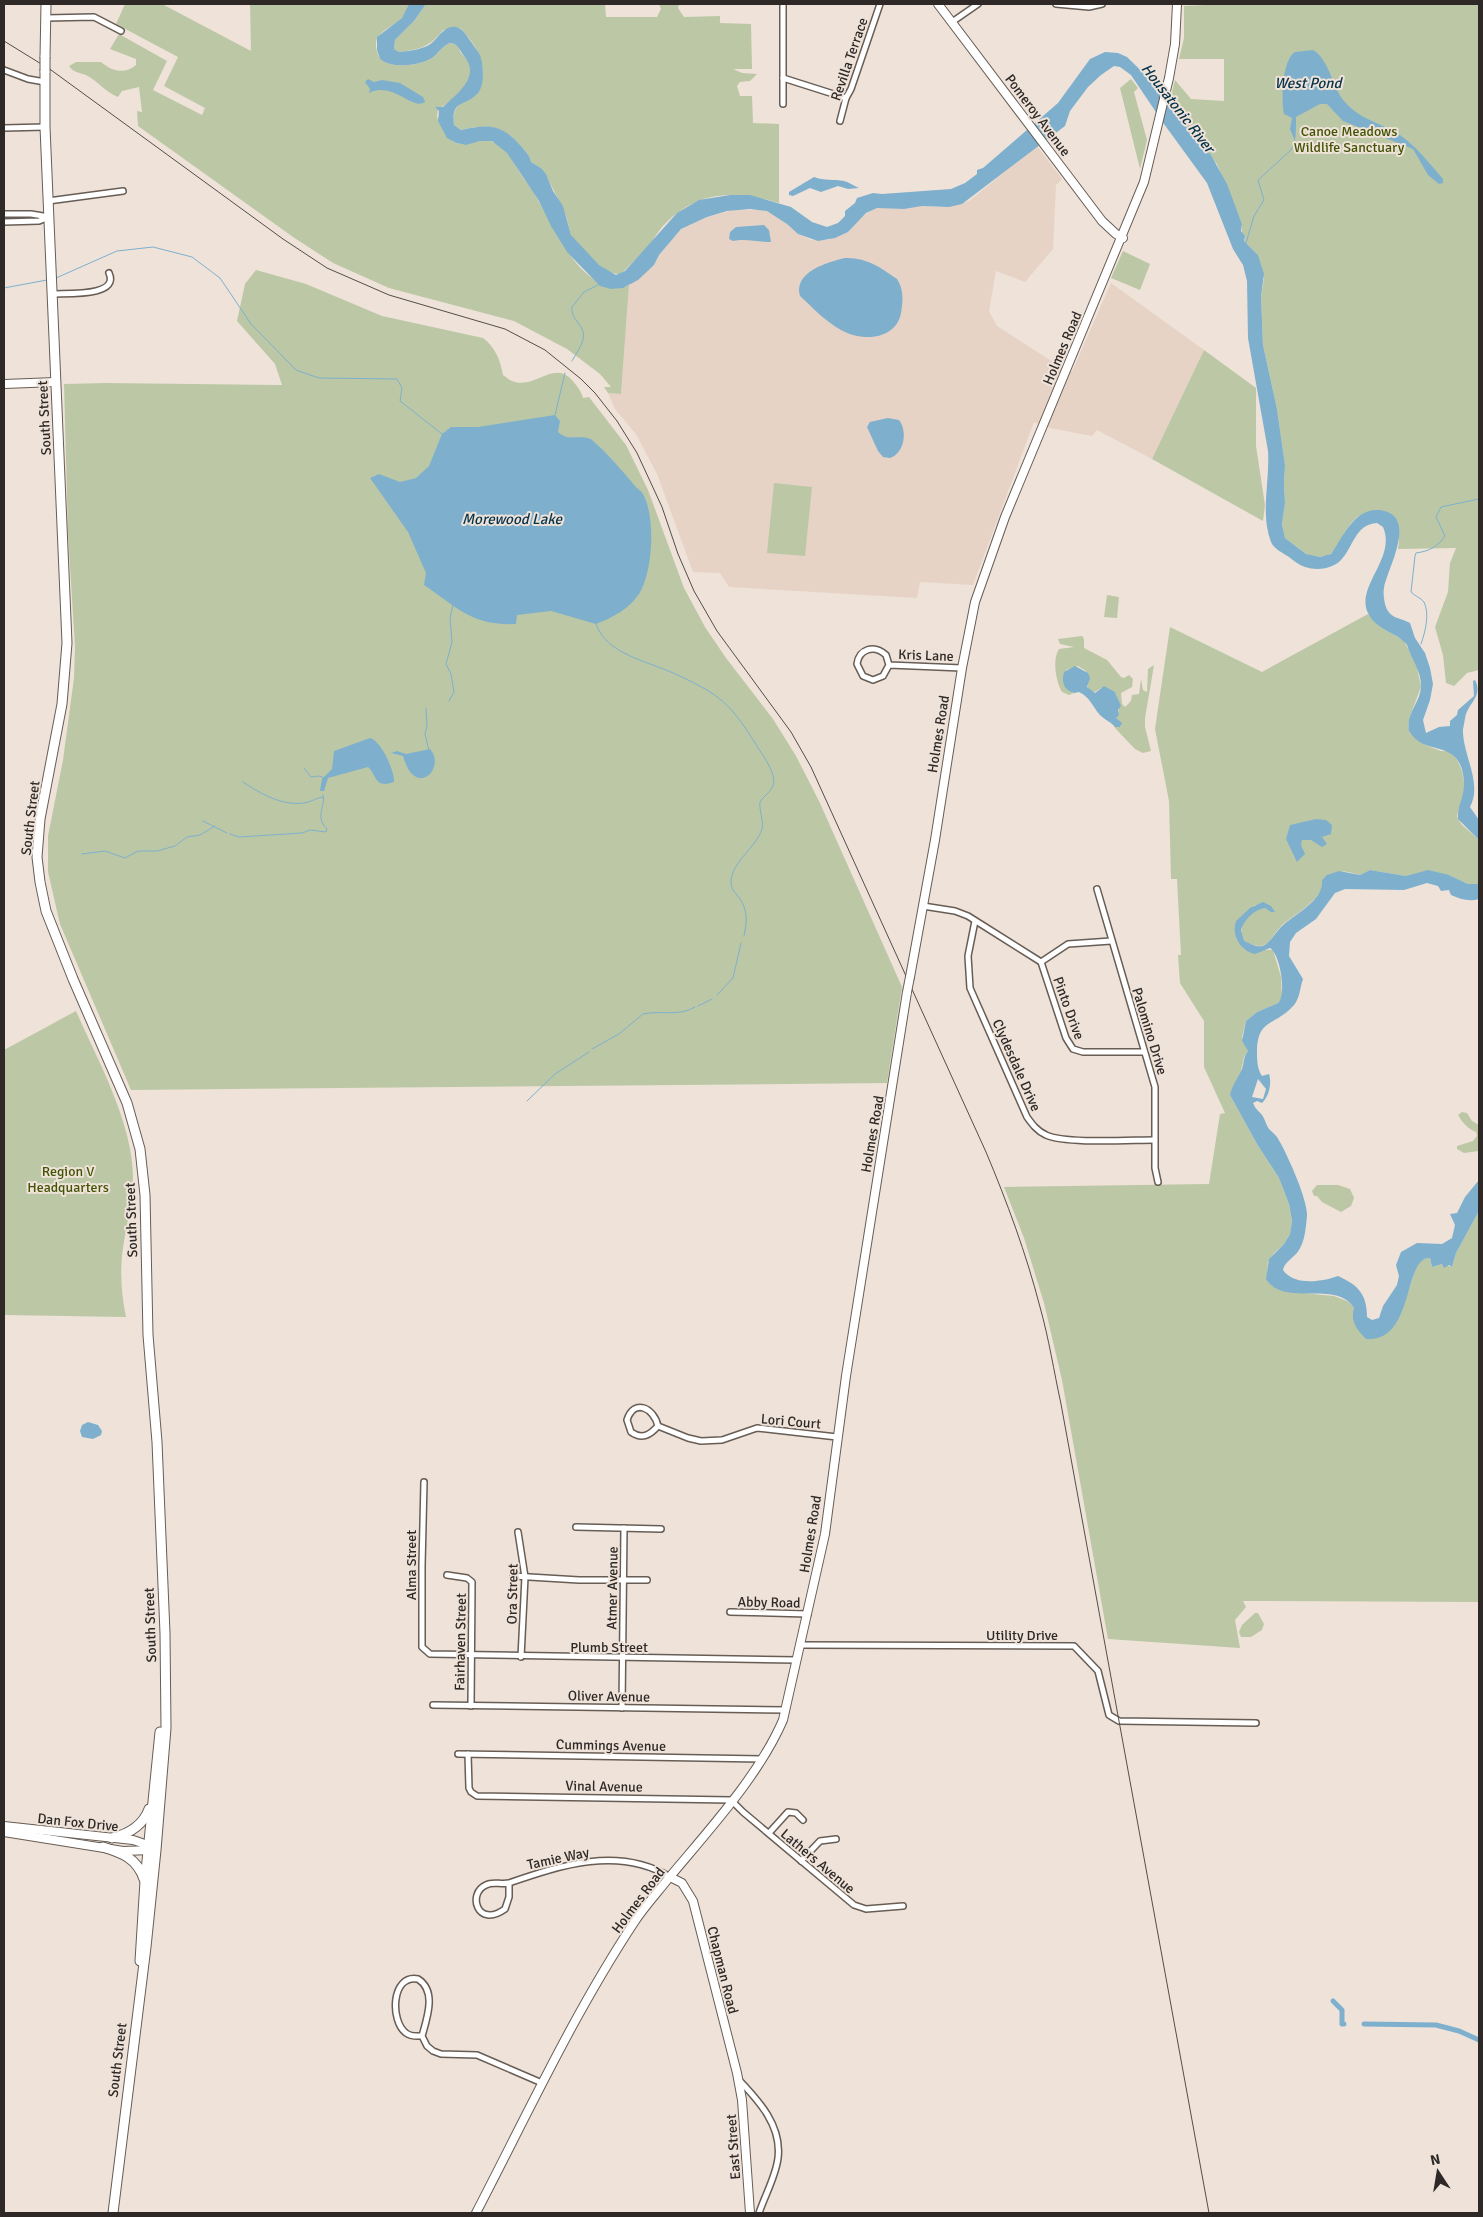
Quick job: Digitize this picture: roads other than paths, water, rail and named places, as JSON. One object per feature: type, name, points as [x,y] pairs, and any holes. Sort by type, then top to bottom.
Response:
[{"type":"highway","name":"South Street","points":[[46,4],[45,127],[66,666],[58,728],[40,819],[37,857],[46,911],[73,979],[128,1103],[140,1149],[145,1195],[148,1335],[157,1442],[166,1678],[166,1728],[152,1849],[146,1947],[113,2213]]},
{"type":"highway","name":"South Street","points":[[138,2014],[144,1881],[152,1849],[152,1799],[166,1678]]},
{"type":"highway","points":[[112,1838],[127,1833],[141,1824],[147,1815],[152,1799]]},
{"type":"highway","points":[[103,1847],[123,1854],[134,1861],[142,1872],[144,1881]]},
{"type":"street","points":[[783,4],[783,104]]},
{"type":"street","name":"Revilla Terrace","points":[[840,121],[846,98],[851,89],[880,4]]},
{"type":"street","name":"Pomeroy Avenue","points":[[938,4],[1102,221],[1123,238]]},
{"type":"street","points":[[952,22],[978,4]]},
{"type":"street","points":[[1056,4],[1089,7],[1102,4]]},
{"type":"street","name":"Holmes Road","points":[[476,2213],[542,2082],[604,1970],[637,1919],[762,1759],[775,1739],[786,1710],[825,1534],[838,1437],[907,992],[975,602],[1005,517],[1123,238],[1146,178],[1175,44],[1177,4]]},
{"type":"street","points":[[46,18],[94,17],[121,32]]},
{"type":"street","points":[[4,70],[28,79],[45,82]]},
{"type":"street","points":[[783,78],[846,98]]},
{"type":"street","points":[[4,128],[45,127]]},
{"type":"street","points":[[48,201],[123,191]]},
{"type":"street","points":[[4,214],[31,214],[50,217]]},
{"type":"street","points":[[4,222],[39,221],[50,217]]},
{"type":"street","points":[[52,294],[100,290],[110,284],[109,273]]},
{"type":"street","points":[[4,383],[56,382]]},
{"type":"street","name":"Kris Lane","points":[[874,648],[886,655],[888,665],[884,676],[874,680],[863,676],[857,664],[863,652],[874,648]]},
{"type":"street","name":"Kris Lane","points":[[888,665],[962,668]]},
{"type":"street","name":"Palomino Drive","points":[[1097,890],[1156,1093],[1154,1140],[1155,1168],[1158,1182]]},
{"type":"street","points":[[923,906],[955,911],[975,921],[1041,962],[1068,944],[1111,941]]},
{"type":"street","name":"Clydesdale Drive","points":[[975,921],[968,956],[970,988],[1027,1117],[1032,1124],[1043,1134],[1060,1139],[1154,1140]]},
{"type":"street","name":"Pinto Drive","points":[[1041,962],[1066,1038],[1073,1049],[1079,1052],[1144,1052]]},
{"type":"street","name":"Lori Court","points":[[658,1426],[648,1435],[638,1436],[631,1432],[627,1420],[631,1412],[636,1409],[646,1409],[652,1412],[658,1426],[701,1441],[722,1440],[757,1428],[838,1437]]},
{"type":"street","name":"Alma Street","points":[[422,1648],[424,1482]]},
{"type":"street","points":[[576,1527],[661,1529]]},
{"type":"street","name":"Atmer Avenue","points":[[622,1708],[624,1528]]},
{"type":"street","name":"Ora Street","points":[[518,1532],[525,1577],[521,1657]]},
{"type":"street","name":"Fairhaven Street","points":[[447,1575],[471,1579],[472,1657],[470,1706]]},
{"type":"street","points":[[513,1576],[647,1580]]},
{"type":"street","name":"Abby Road","points":[[730,1612],[808,1614]]},
{"type":"street","name":"Utility Drive","points":[[800,1645],[1074,1646],[1098,1671],[1106,1708],[1109,1715],[1118,1722],[1256,1723]]},
{"type":"street","name":"Plumb Street","points":[[422,1648],[430,1654],[472,1657],[798,1660]]},
{"type":"street","name":"Oliver Avenue","points":[[433,1705],[786,1710]]},
{"type":"street","name":"Cummings Avenue","points":[[458,1754],[762,1759]]},
{"type":"street","name":"Vinal Avenue","points":[[468,1754],[469,1788],[477,1796],[731,1800]]},
{"type":"street","name":"Lathers Avenue","points":[[731,1800],[734,1805],[854,1905],[866,1909],[903,1906]]},
{"type":"street","points":[[769,1833],[788,1812],[796,1813],[803,1820]]},
{"type":"street","name":"Dan Fox Drive","points":[[4,1826],[133,1840],[152,1849]]},
{"type":"street","name":"Dan Fox Drive","points":[[4,1832],[130,1852],[152,1849]]},
{"type":"street","points":[[801,1862],[820,1841],[836,1839]]},
{"type":"street","name":"Tamie Way","points":[[509,1882],[505,1909],[491,1916],[484,1915],[478,1909],[476,1900],[477,1893],[482,1886],[492,1883],[509,1882],[556,1867],[597,1861],[620,1861],[654,1867],[670,1877]]},
{"type":"street","name":"Chapman Road","points":[[670,1877],[682,1883],[693,1901],[738,2079]]},
{"type":"street","points":[[422,2036],[412,2036],[405,2033],[397,2015],[397,1993],[403,1981],[407,1978],[418,1979],[422,1982],[428,1993],[429,2006],[422,2036],[427,2046],[433,2051],[441,2054],[477,2055],[542,2082]]},
{"type":"street","points":[[738,2079],[762,2107],[777,2135],[778,2159],[759,2213]]},
{"type":"street","name":"East Street","points":[[738,2079],[745,2137],[750,2213]]},
{"type":"water","points":[[409,4],[426,4],[414,21],[395,40],[394,49],[399,52],[425,47],[432,43],[444,30],[451,27],[459,28],[463,31],[480,55],[483,76],[479,92],[471,99],[459,105],[454,111],[454,125],[461,130],[479,127],[494,128],[507,133],[514,139],[530,157],[531,162],[541,168],[546,174],[553,191],[563,206],[571,235],[599,265],[616,275],[625,271],[677,213],[699,200],[730,195],[750,195],[791,207],[812,222],[827,227],[838,223],[845,216],[845,211],[855,203],[857,198],[873,193],[951,189],[965,183],[977,174],[977,170],[983,168],[1058,103],[1090,59],[1105,52],[1118,53],[1127,57],[1173,102],[1186,126],[1211,155],[1227,184],[1242,224],[1241,231],[1245,236],[1244,241],[1258,255],[1264,274],[1261,296],[1263,345],[1277,409],[1285,465],[1285,503],[1282,524],[1285,538],[1306,554],[1320,557],[1331,554],[1350,525],[1363,514],[1379,510],[1391,514],[1398,521],[1399,531],[1395,556],[1384,588],[1384,600],[1387,609],[1392,615],[1410,623],[1415,638],[1425,653],[1430,668],[1433,684],[1423,720],[1426,733],[1439,727],[1450,726],[1450,721],[1457,715],[1458,710],[1474,696],[1473,681],[1475,680],[1478,690],[1466,714],[1463,729],[1474,788],[1470,807],[1479,820],[1479,840],[1458,819],[1464,781],[1461,767],[1456,758],[1449,753],[1424,744],[1409,731],[1409,719],[1419,697],[1421,680],[1407,645],[1398,637],[1382,628],[1369,615],[1366,605],[1366,594],[1381,562],[1386,539],[1383,527],[1377,523],[1370,524],[1359,532],[1341,560],[1333,565],[1319,569],[1301,565],[1276,549],[1271,542],[1266,520],[1268,451],[1248,338],[1247,281],[1243,265],[1233,249],[1207,183],[1131,75],[1120,67],[1114,66],[1101,75],[1088,87],[1070,111],[1065,126],[962,204],[949,207],[877,208],[866,213],[848,232],[835,238],[818,241],[798,234],[767,211],[750,209],[727,211],[707,217],[681,229],[659,255],[654,265],[638,280],[623,288],[611,289],[600,286],[567,252],[551,226],[539,201],[507,153],[492,141],[480,141],[466,145],[456,143],[447,138],[438,121],[439,111],[435,107],[443,107],[461,90],[466,84],[470,70],[469,63],[457,46],[450,43],[432,58],[420,63],[398,65],[380,59],[377,50],[377,37],[402,18]]},
{"type":"water","name":"West Pond","points":[[1313,50],[1323,60],[1345,102],[1357,113],[1400,135],[1423,156],[1443,179],[1443,183],[1439,184],[1428,175],[1413,149],[1343,121],[1327,104],[1320,104],[1296,117],[1295,141],[1290,129],[1292,118],[1284,114],[1283,90],[1285,71],[1287,63],[1295,52]]},
{"type":"water","points":[[368,79],[374,82],[382,80],[400,83],[423,97],[425,102],[420,104],[414,103],[386,91],[378,90],[369,93],[370,89],[365,82]]},
{"type":"water","points":[[814,177],[844,181],[859,188],[848,189],[838,186],[821,192],[810,188],[793,196],[789,195],[789,192]]},
{"type":"water","points":[[764,225],[769,230],[771,242],[733,241],[729,239],[730,232],[736,227]]},
{"type":"water","points":[[845,258],[866,261],[897,279],[901,287],[902,304],[898,322],[892,329],[877,336],[868,337],[849,334],[830,323],[800,296],[799,288],[807,274],[821,265]]},
{"type":"water","name":"Morewood Lake","points":[[555,415],[560,421],[558,432],[566,437],[591,439],[643,494],[650,516],[651,530],[650,559],[644,584],[639,594],[625,609],[596,624],[551,611],[517,615],[516,624],[501,624],[477,619],[456,608],[424,585],[426,573],[408,532],[370,478],[379,474],[400,482],[416,478],[429,466],[442,434],[451,427],[478,427]]},
{"type":"water","points":[[888,418],[899,420],[904,436],[899,452],[890,458],[883,457],[878,451],[867,427],[870,422]]},
{"type":"water","points":[[1075,666],[1088,673],[1090,678],[1087,687],[1095,693],[1104,686],[1115,692],[1121,706],[1118,710],[1119,715],[1116,718],[1122,723],[1120,727],[1115,727],[1102,717],[1083,694],[1071,692],[1066,688],[1063,682],[1064,672]]},
{"type":"water","points":[[370,738],[379,744],[383,750],[392,771],[394,782],[383,784],[379,782],[368,767],[328,778],[324,791],[320,791],[322,779],[332,769],[334,751]]},
{"type":"water","points":[[430,749],[435,764],[427,776],[421,778],[415,776],[408,769],[403,756],[391,753],[397,751],[406,754]]},
{"type":"water","points":[[1316,819],[1326,820],[1332,825],[1331,834],[1322,837],[1327,844],[1322,847],[1311,840],[1302,840],[1301,845],[1305,854],[1297,862],[1286,839],[1290,825]]},
{"type":"water","points":[[1370,870],[1406,876],[1428,870],[1449,875],[1468,884],[1479,884],[1479,899],[1472,900],[1465,900],[1451,895],[1449,890],[1441,891],[1438,886],[1427,883],[1404,890],[1345,889],[1335,893],[1316,919],[1296,933],[1290,942],[1289,956],[1303,979],[1299,996],[1287,1012],[1264,1027],[1258,1040],[1258,1067],[1262,1076],[1269,1074],[1270,1086],[1268,1094],[1262,1103],[1257,1101],[1253,1103],[1286,1153],[1296,1176],[1306,1209],[1307,1216],[1303,1242],[1297,1253],[1285,1264],[1283,1270],[1294,1279],[1316,1281],[1338,1276],[1351,1283],[1360,1291],[1367,1309],[1367,1317],[1372,1320],[1379,1318],[1383,1306],[1397,1285],[1399,1276],[1396,1265],[1401,1252],[1417,1243],[1442,1244],[1452,1238],[1455,1225],[1450,1214],[1457,1213],[1465,1197],[1479,1180],[1479,1211],[1456,1253],[1452,1267],[1449,1265],[1444,1268],[1442,1264],[1432,1267],[1430,1258],[1422,1261],[1416,1270],[1401,1315],[1393,1328],[1382,1337],[1366,1339],[1355,1325],[1353,1317],[1354,1308],[1346,1300],[1335,1295],[1285,1292],[1274,1287],[1266,1279],[1269,1259],[1284,1244],[1290,1234],[1292,1221],[1289,1204],[1279,1178],[1257,1144],[1230,1095],[1242,1070],[1248,1051],[1242,1041],[1246,1021],[1257,1012],[1278,1003],[1282,991],[1281,974],[1274,952],[1270,948],[1255,954],[1245,950],[1236,937],[1236,921],[1250,908],[1263,902],[1271,906],[1275,912],[1265,908],[1253,913],[1241,930],[1244,941],[1257,946],[1265,945],[1281,927],[1313,901],[1321,888],[1322,880],[1327,875],[1339,871],[1360,875]],"holes":[[[1258,1079],[1266,1089],[1263,1099],[1252,1097]]]},
{"type":"water","points":[[88,1422],[98,1425],[102,1431],[101,1435],[93,1439],[82,1437],[80,1431],[82,1425]]},
{"type":"waterway","points":[[1246,243],[1254,216],[1264,200],[1258,180],[1291,150],[1295,141]]},
{"type":"waterway","points":[[56,278],[117,251],[153,247],[192,257],[220,278],[251,324],[296,370],[319,378],[397,379],[402,388],[400,401],[442,434]]},
{"type":"waterway","points":[[4,288],[47,280]]},
{"type":"waterway","points":[[572,361],[584,335],[583,330],[573,316],[572,307],[584,292],[598,285]]},
{"type":"waterway","points":[[555,415],[565,373]]},
{"type":"waterway","points":[[1421,644],[1427,612],[1424,602],[1411,592],[1416,553],[1433,548],[1445,536],[1436,517],[1441,507],[1479,499]]},
{"type":"waterway","points":[[449,701],[454,692],[451,674],[446,664],[452,642],[450,618],[453,605]]},
{"type":"waterway","points":[[596,624],[601,634],[618,650],[686,679],[707,690],[723,702],[741,722],[772,772],[774,783],[771,790],[760,802],[762,829],[732,874],[731,885],[743,903],[746,912],[744,936]]},
{"type":"waterway","points":[[426,708],[427,726],[425,734],[429,751]]},
{"type":"waterway","points":[[304,768],[311,777],[319,776],[325,778]]},
{"type":"waterway","points":[[243,782],[264,795],[288,803],[304,803],[323,797]]},
{"type":"waterway","points":[[230,834],[239,837],[302,833],[310,830],[326,832],[327,829],[321,820],[323,795]]},
{"type":"waterway","points":[[203,821],[227,833]]},
{"type":"waterway","points":[[82,854],[105,851],[125,858],[138,851],[157,851],[175,846],[187,837],[200,835],[215,826]]},
{"type":"waterway","points":[[717,995],[733,978],[741,943]]},
{"type":"waterway","points":[[698,1006],[712,999]]},
{"type":"waterway","points":[[592,1049],[619,1034],[643,1014],[676,1013],[695,1007]]},
{"type":"waterway","points":[[527,1101],[555,1074],[589,1052]]},
{"type":"waterway","points":[[1333,2001],[1342,2010],[1342,2024],[1344,2024]]},
{"type":"waterway","points":[[1364,2024],[1436,2025],[1459,2031],[1479,2040]]},
{"type":"railway","points":[[4,41],[51,70],[283,239],[327,268],[389,295],[505,329],[545,350],[595,393],[617,421],[637,453],[662,507],[678,554],[694,591],[717,631],[791,732],[811,767],[986,1152],[1022,1247],[1035,1287],[1049,1343],[1061,1404],[1209,2213]]},
{"type":"water label","name":"Housatonic River","points":[[1178,108]]},
{"type":"park label","name":"Canoe Meadows Wildlife Sanctuary","points":[[1349,140]]},
{"type":"park label","name":"Region V Headquarters","points":[[68,1180]]}]
